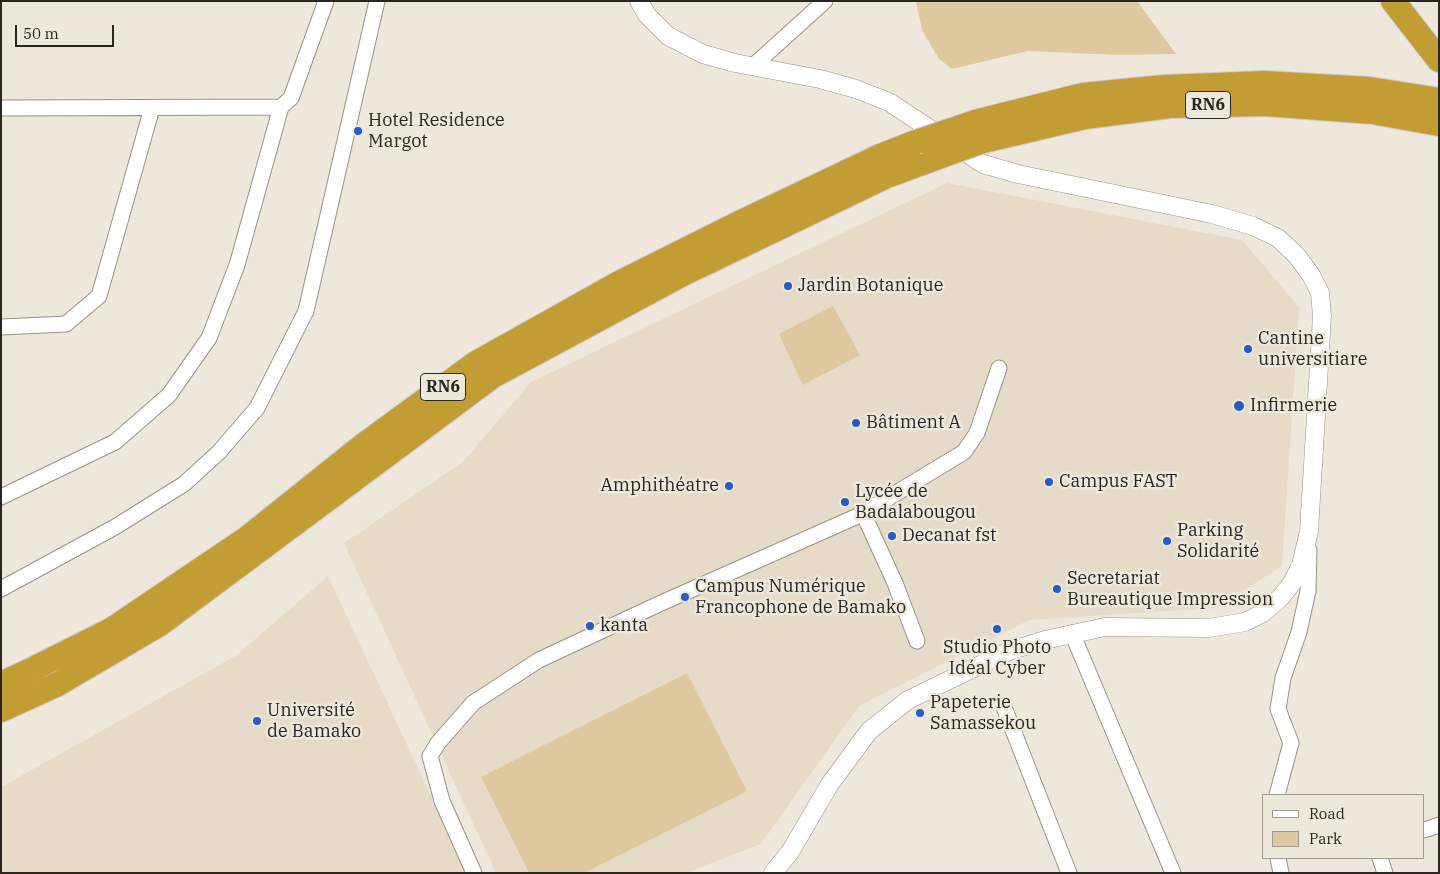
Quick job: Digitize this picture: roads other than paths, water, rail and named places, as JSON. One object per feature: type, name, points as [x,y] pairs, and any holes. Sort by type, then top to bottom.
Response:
[{"type":"highway","points":[[1393,1],[1439,60]]},
{"type":"highway","name":"RN6","points":[[1,710],[58,684],[160,624],[493,376],[683,274],[887,176],[933,159],[979,131],[1083,95],[1164,87],[1264,83],[1370,89],[1430,98]]},
{"type":"highway","name":"RN6","points":[[1,684],[110,630],[246,539],[361,447],[476,363],[619,284],[880,156],[916,142],[979,131],[1170,106],[1274,105],[1372,112],[1438,124]]},
{"type":"street","points":[[1,496],[115,442],[169,395],[209,338],[237,265],[280,107],[290,98],[326,1]]},
{"type":"street","points":[[1,589],[115,527],[184,484],[219,452],[258,408],[306,311],[377,1]]},
{"type":"street","points":[[753,66],[826,1]]},
{"type":"street","points":[[640,2],[647,15],[668,36],[703,54],[735,63],[820,79],[856,89],[889,102],[983,164],[1018,174],[1212,214],[1253,226],[1278,238],[1297,256],[1311,275],[1320,294],[1321,308],[1309,532],[1308,591],[1299,632],[1282,678],[1278,709],[1291,744],[1277,794]]},
{"type":"street","points":[[1,108],[280,107]]},
{"type":"street","points":[[1,327],[66,324],[99,296],[152,108]]},
{"type":"street","points":[[474,873],[442,801],[430,756],[438,743],[473,704],[539,660],[862,513],[964,452],[977,433],[1000,368]]},
{"type":"street","points":[[862,513],[895,583],[917,641]]},
{"type":"street","points":[[774,873],[790,852],[830,784],[869,731],[908,700],[1009,650],[1072,633],[1106,627],[1209,628],[1245,622],[1263,613],[1281,597],[1292,582],[1301,565],[1309,532]]},
{"type":"street","points":[[1072,633],[1173,873]]},
{"type":"street","points":[[1004,707],[1069,873]]},
{"type":"street","points":[[1425,830],[1439,825]]},
{"type":"street","points":[[1278,859],[1280,873]]},
{"type":"street","points":[[1380,859],[1385,873]]},
{"type":"place","name":"Hotel Residence Margot","points":[[358,131]]},
{"type":"place","name":"Jardin Botanique","points":[[788,286]]},
{"type":"place","name":"Cantine universitiare","points":[[1248,349]]},
{"type":"place","name":"Infirmerie","points":[[1239,406]]},
{"type":"place","name":"Bâtiment A","points":[[856,423]]},
{"type":"place","name":"Campus FAST","points":[[1049,482]]},
{"type":"place","name":"Amphithéatre","points":[[729,486]]},
{"type":"place","name":"Lycée de Badalabougou","points":[[845,502]]},
{"type":"place","name":"Decanat fst","points":[[892,536]]},
{"type":"place","name":"Parking Solidarité","points":[[1167,541]]},
{"type":"place","name":"Secretariat Bureautique Impression","points":[[1057,589]]},
{"type":"place","name":"Campus Numérique Francophone de Bamako","points":[[685,597]]},
{"type":"place","name":"kanta","points":[[590,626]]},
{"type":"place","name":"Studio Photo Idéal Cyber","points":[[997,629]]},
{"type":"place","name":"Papeterie Samassekou","points":[[920,713]]},
{"type":"place","name":"Université de Bamako","points":[[257,721]]}]
